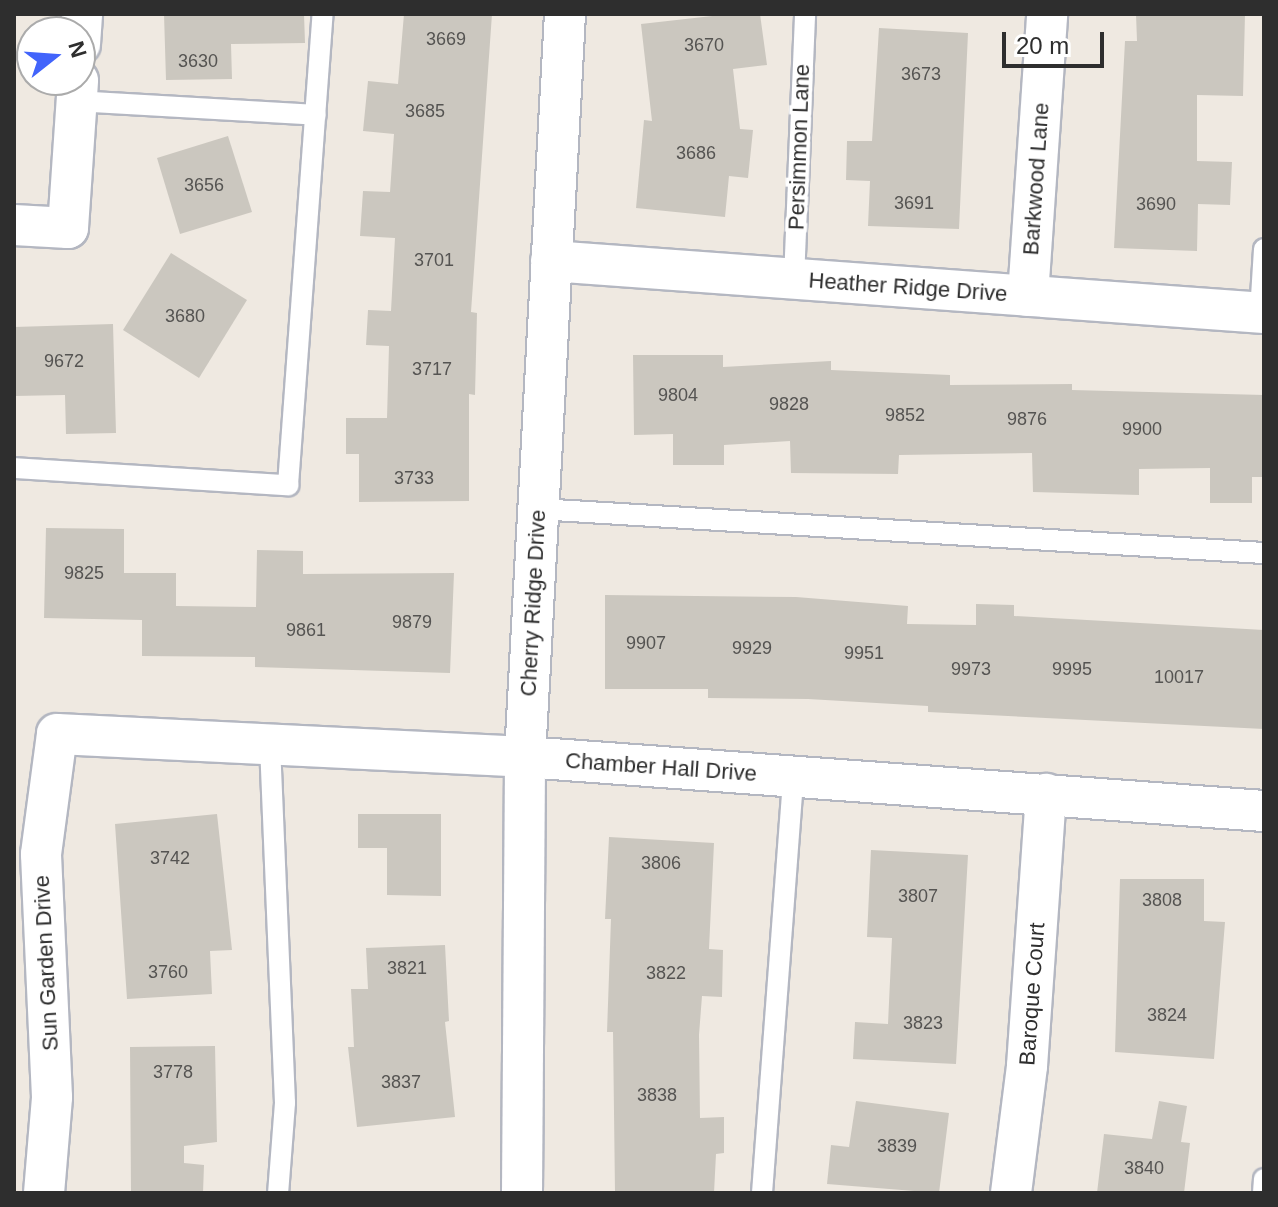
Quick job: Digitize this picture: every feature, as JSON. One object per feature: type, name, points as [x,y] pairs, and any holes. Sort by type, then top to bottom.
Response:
[{"type":"street","name":"Cherry Ridge Drive","points":[[522,1193],[525,757],[565,14]]},
{"type":"street","name":"Barkwood Lane","points":[[1028,296],[1047,14]]},
{"type":"street","points":[[14,225],[68,228],[77,96]]},
{"type":"street","name":"Heather Ridge Drive","points":[[551,261],[1262,313]]},
{"type":"street","name":"Chamber Hall Drive","points":[[57,734],[525,757],[1264,811]]},
{"type":"street","name":"Sun Garden Drive","points":[[44,1193],[52,1097],[41,854],[57,734]]},
{"type":"street","name":"Baroque Court","points":[[1011,1193],[1027,1066],[1046,794]]},
{"type":"lane","points":[[14,468],[288,485],[323,14]]},
{"type":"lane","name":"Persimmon Lane","points":[[794,279],[805,14]]},
{"type":"lane","points":[[96,93],[316,115]]},
{"type":"lane","points":[[1262,313],[1264,249]]},
{"type":"lane","points":[[538,509],[1264,553]]},
{"type":"lane","points":[[270,745],[285,1103],[278,1193]]},
{"type":"lane","points":[[762,1193],[793,776]]},
{"type":"lane","points":[[1263,1193],[1264,1179]]},
{"type":"building","points":[[164,14],[304,14],[305,43],[231,44],[232,79],[166,80]]},
{"type":"building","points":[[404,14],[492,14],[471,312],[477,313],[475,395],[469,394],[469,501],[359,502],[359,454],[346,454],[346,418],[387,418],[389,346],[366,345],[368,310],[391,311],[395,238],[360,236],[363,191],[390,192],[394,134],[363,131],[368,81],[398,84]]},
{"type":"building","points":[[730,14],[760,14],[767,65],[733,69],[740,129],[753,130],[748,178],[729,176],[725,217],[636,208],[644,120],[652,121],[641,24]]},
{"type":"building","points":[[1136,14],[1245,14],[1243,96],[1197,95],[1197,161],[1232,162],[1230,205],[1198,204],[1197,251],[1114,248],[1125,41],[1137,41]]},
{"type":"building","points":[[879,28],[968,33],[959,229],[868,226],[870,181],[846,180],[847,141],[872,141]]},
{"type":"building","points":[[228,136],[252,212],[180,234],[157,158]]},
{"type":"building","points":[[171,253],[247,300],[199,378],[123,330]]},
{"type":"building","points":[[113,324],[116,433],[66,434],[65,395],[14,396],[14,327]]},
{"type":"building","points":[[633,355],[723,355],[723,367],[831,361],[831,370],[950,375],[950,385],[1072,384],[1072,390],[1264,395],[1264,477],[1252,477],[1252,503],[1210,503],[1210,468],[1139,469],[1139,495],[1033,492],[1032,453],[899,455],[898,474],[791,473],[790,441],[724,445],[724,465],[673,465],[673,434],[634,435]]},
{"type":"building","points":[[46,528],[124,529],[124,573],[176,573],[176,606],[256,607],[257,550],[303,551],[303,574],[454,573],[450,673],[255,667],[255,657],[142,656],[142,620],[44,618]]},
{"type":"building","points":[[605,595],[796,597],[908,606],[907,624],[976,625],[976,604],[1014,605],[1014,616],[1264,630],[1264,729],[928,712],[928,706],[808,699],[708,698],[708,689],[605,689]]},
{"type":"building","points":[[217,814],[232,950],[210,951],[212,994],[127,999],[115,824]]},
{"type":"building","points":[[358,814],[441,814],[441,896],[387,895],[387,848],[358,848]]},
{"type":"building","points":[[609,837],[714,843],[709,949],[723,950],[722,997],[702,996],[699,1035],[700,1118],[724,1117],[724,1153],[716,1154],[714,1193],[615,1193],[613,1032],[607,1032],[611,919],[605,919]]},
{"type":"building","points":[[871,850],[968,855],[956,1064],[853,1059],[855,1022],[888,1024],[892,938],[867,937]]},
{"type":"building","points":[[1120,879],[1204,879],[1204,921],[1225,922],[1214,1059],[1115,1052]]},
{"type":"building","points":[[445,945],[449,1021],[445,1022],[455,1117],[357,1127],[348,1047],[354,1047],[351,989],[368,989],[366,948]]},
{"type":"building","points":[[215,1046],[217,1142],[184,1146],[184,1163],[204,1165],[203,1193],[131,1193],[130,1047]]},
{"type":"building","points":[[856,1101],[949,1113],[939,1193],[827,1184],[831,1145],[849,1147]]},
{"type":"building","points":[[1159,1101],[1187,1106],[1181,1142],[1190,1143],[1184,1193],[1097,1193],[1104,1134],[1152,1139]]}]
